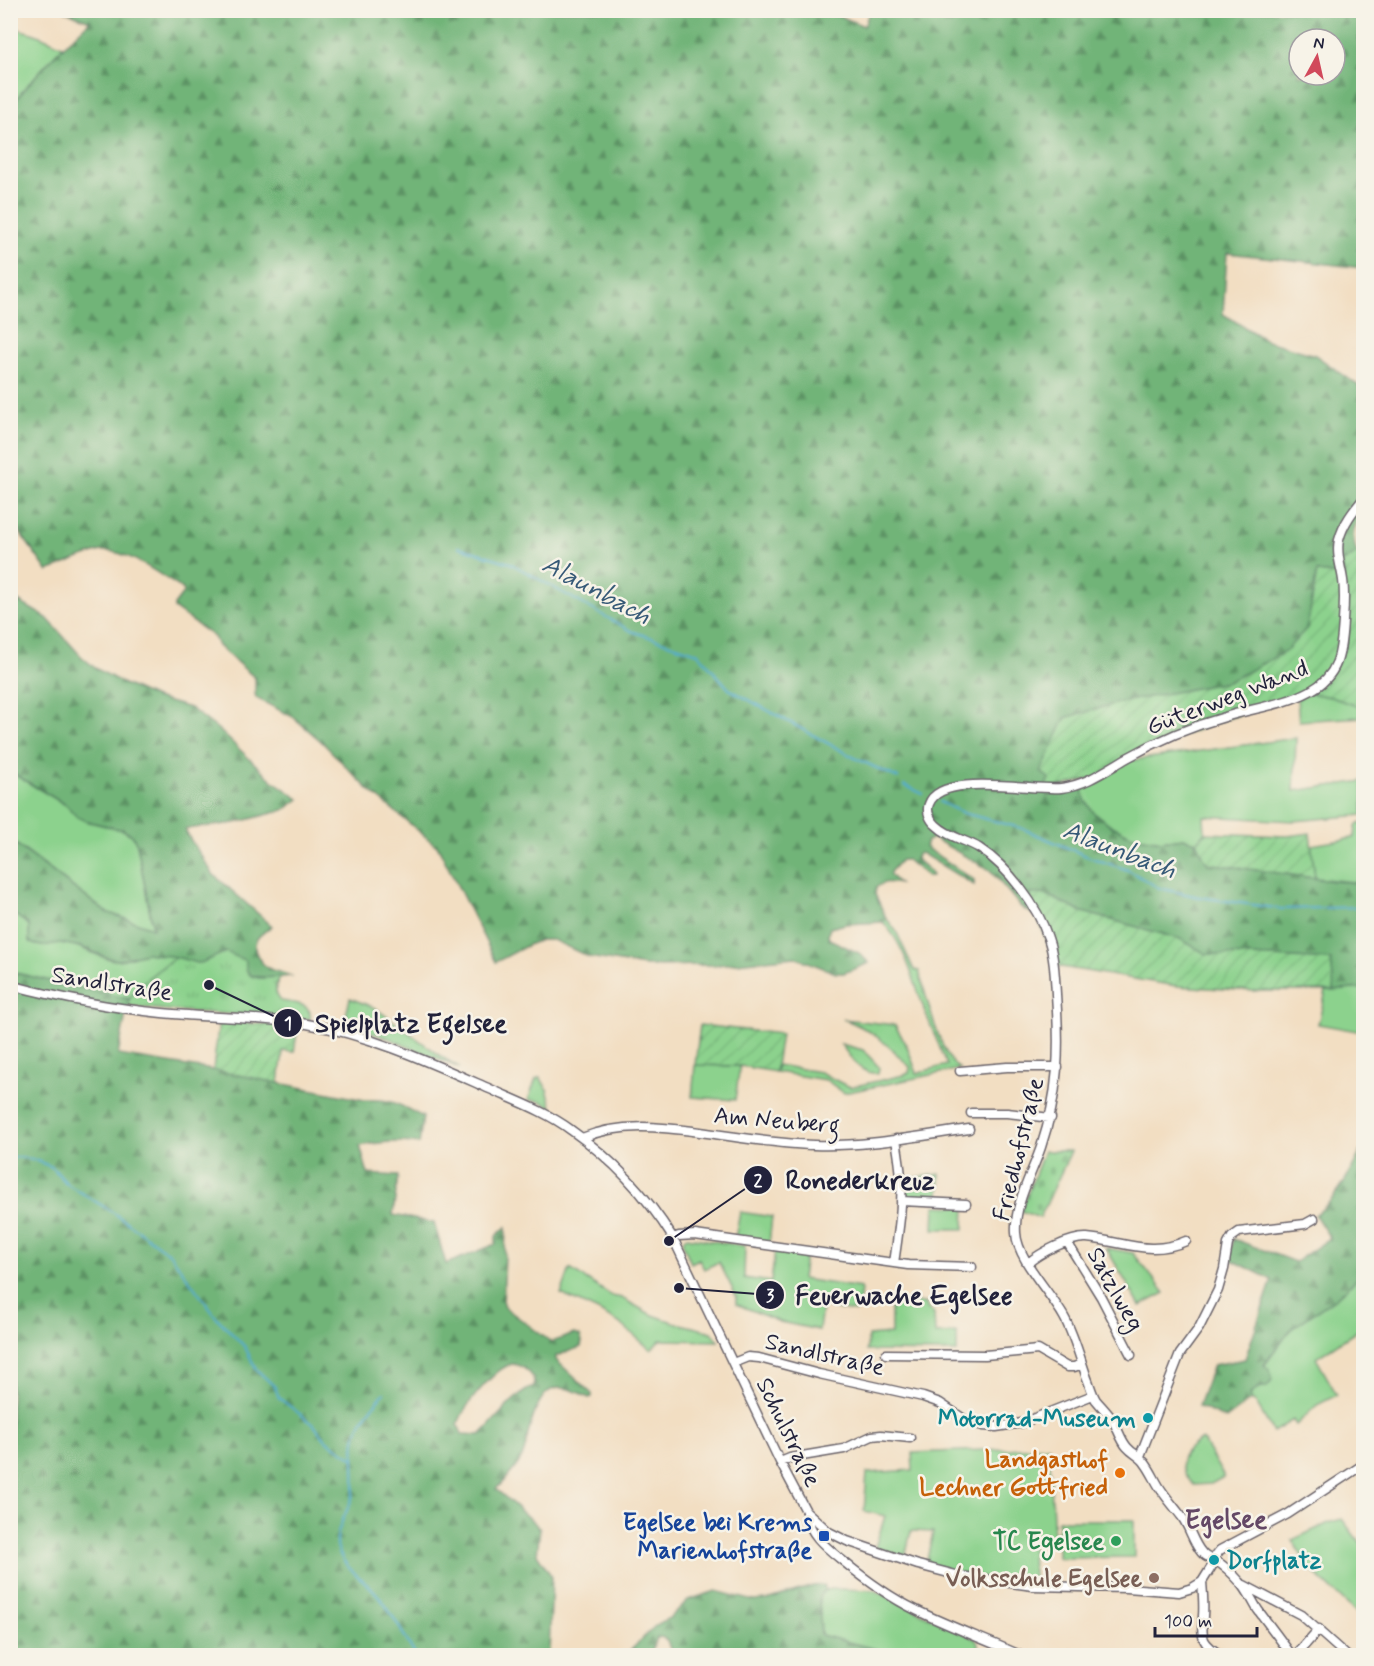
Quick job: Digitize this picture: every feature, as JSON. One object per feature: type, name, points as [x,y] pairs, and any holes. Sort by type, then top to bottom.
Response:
[{"type":"street","name":"Güterweg Wand","points":[[1098,775],[1141,750],[1204,723],[1300,695],[1329,676],[1340,653],[1342,636],[1344,590],[1338,557],[1340,537],[1350,514],[1364,498]]},
{"type":"street","name":"Friedhofstraße","points":[[1093,1395],[1065,1319],[1024,1258],[1017,1242],[1015,1228],[1018,1210],[1041,1150],[1050,1118],[1058,1067],[1058,1025],[1048,938],[1027,897],[1002,867],[979,849],[933,824],[927,807],[936,794],[950,788],[984,784],[1023,788],[1064,788],[1098,775]]},
{"type":"street","name":"Sandlstraße","points":[[10,985],[128,1010],[274,1021],[333,1029],[402,1052],[554,1119],[582,1138],[611,1163],[661,1218],[673,1238],[733,1363],[748,1357],[759,1358],[923,1397],[940,1403],[967,1421],[982,1426],[996,1427],[1022,1423],[1093,1395]]},
{"type":"street","points":[[960,1071],[1007,1067],[1058,1067]]},
{"type":"street","points":[[971,1113],[1007,1113],[1050,1118]]},
{"type":"street","name":"Am Neuberg","points":[[582,1138],[608,1129],[637,1127],[673,1129],[816,1146],[847,1146],[969,1129]]},
{"type":"street","points":[[894,1263],[900,1228],[901,1201],[901,1178],[896,1139]]},
{"type":"street","points":[[901,1201],[966,1204]]},
{"type":"street","points":[[1140,1456],[1180,1354],[1199,1328],[1218,1290],[1228,1244],[1232,1237],[1239,1232],[1305,1224],[1314,1219]]},
{"type":"street","points":[[673,1238],[694,1235],[909,1265],[972,1267]]},
{"type":"street","name":"Satzlweg","points":[[1028,1263],[1036,1256],[1078,1238],[1159,1248],[1174,1247],[1186,1241]]},
{"type":"street","name":"Satzlweg","points":[[1067,1242],[1101,1297],[1131,1355]]},
{"type":"street","points":[[886,1354],[985,1355],[1038,1350],[1068,1367],[1082,1364]]},
{"type":"street","name":"Schulstraße","points":[[733,1363],[806,1511],[829,1532],[847,1541],[918,1565],[960,1576],[1033,1586],[1127,1588],[1179,1592],[1202,1582]]},
{"type":"street","points":[[1093,1395],[1113,1421],[1125,1445],[1140,1456],[1146,1464],[1160,1489],[1185,1522],[1205,1557],[1227,1569],[1244,1585],[1301,1615],[1347,1656]]},
{"type":"street","points":[[780,1462],[790,1458],[844,1449],[872,1436],[910,1438]]},
{"type":"street","points":[[1222,1656],[1205,1642],[1200,1629],[1203,1617],[1202,1582],[1220,1550],[1288,1514],[1364,1464]]},
{"type":"street","points":[[806,1511],[807,1519],[817,1538],[876,1587],[917,1611],[1022,1656]]},
{"type":"street","points":[[1244,1585],[1256,1607],[1293,1656],[1319,1629]]},
{"type":"green space","points":[[825,10],[864,26],[870,10],[1363,11],[1363,268],[1227,253],[1223,314],[1267,341],[1315,355],[1363,389],[1363,512],[1354,532],[1357,553],[1342,563],[1346,576],[1317,572],[1307,628],[1285,652],[1228,682],[1118,703],[1065,718],[1050,778],[1044,790],[1081,785],[1085,800],[1094,813],[1112,826],[1132,836],[1161,841],[1184,838],[1196,842],[1208,863],[1363,883],[1363,988],[1334,991],[1331,960],[1206,954],[1180,939],[1079,911],[1041,894],[1029,894],[1035,916],[1021,907],[990,870],[933,838],[927,841],[925,847],[974,880],[974,885],[921,853],[917,854],[916,859],[931,872],[932,876],[928,877],[907,860],[901,860],[890,872],[899,884],[887,883],[876,888],[875,894],[886,918],[883,922],[846,924],[830,928],[829,939],[859,953],[869,963],[844,973],[836,973],[795,957],[716,965],[644,966],[589,957],[553,940],[541,940],[530,944],[496,962],[438,847],[369,790],[321,741],[293,717],[256,698],[255,678],[218,646],[214,637],[174,608],[184,592],[183,589],[134,559],[113,552],[92,553],[48,572],[11,520],[10,108],[68,41],[90,21],[65,11]]},
{"type":"green space","points":[[11,27],[63,46],[23,90],[11,108]]},
{"type":"green space","points":[[1357,553],[1363,553],[1363,708],[1331,697],[1310,693],[1223,720],[1141,752],[1099,777],[1044,790],[1049,778],[1041,772],[1065,718],[1118,703],[1228,682],[1285,652],[1307,628],[1317,572],[1345,576],[1342,563]]},
{"type":"green space","points":[[11,597],[47,618],[95,668],[155,698],[190,708],[219,730],[272,780],[299,799],[284,810],[235,823],[185,829],[213,874],[272,926],[260,935],[255,943],[256,953],[261,961],[272,970],[291,976],[270,978],[250,975],[226,952],[201,963],[146,953],[118,960],[81,947],[60,943],[42,946],[29,941],[29,925],[11,912],[10,840],[106,912],[153,928],[137,844],[132,835],[123,830],[77,817],[66,805],[11,772]]},
{"type":"green space","points":[[1310,693],[1331,697],[1363,708],[1363,717],[1299,721],[1297,699]]},
{"type":"green space","points":[[1296,738],[1294,791],[1363,781],[1363,815],[1294,821],[1204,816],[1205,833],[1196,842],[1184,838],[1161,841],[1132,836],[1112,826],[1094,813],[1085,800],[1081,786],[1126,761]]},
{"type":"green space","points":[[10,772],[66,805],[78,817],[123,830],[132,835],[137,844],[153,929],[106,912],[11,840]]},
{"type":"green space","points":[[1360,823],[1363,826],[1363,883],[1315,878],[1311,845],[1353,838],[1356,826]]},
{"type":"green space","points":[[1205,833],[1287,836],[1310,833],[1315,878],[1207,863],[1196,842]]},
{"type":"green space","points":[[1029,894],[1041,894],[1079,911],[1180,939],[1206,954],[1331,960],[1334,991],[1254,991],[1176,986],[1056,966]]},
{"type":"green space","points":[[11,912],[29,925],[29,941],[36,945],[67,944],[117,960],[148,953],[176,957],[144,982],[129,999],[11,972]]},
{"type":"green space","points":[[886,918],[896,931],[914,970],[919,971],[940,1040],[946,1053],[960,1069],[844,1093],[826,1080],[775,1072],[777,1065],[820,1072],[851,1087],[909,1073],[910,1067],[879,1038],[843,1019],[895,1025],[906,1044],[917,1073],[947,1065],[904,954],[883,922]]},
{"type":"green space","points":[[226,952],[246,961],[248,973],[252,976],[257,978],[281,977],[277,983],[276,992],[281,1001],[305,1007],[310,1014],[310,1019],[127,1006],[140,985],[176,957],[201,963]]},
{"type":"green space","points":[[11,972],[129,999],[118,1055],[213,1070],[365,1100],[389,1101],[423,1117],[419,1144],[389,1142],[360,1146],[368,1174],[398,1176],[393,1215],[434,1223],[446,1264],[496,1244],[496,1236],[506,1227],[503,1306],[551,1342],[574,1334],[580,1336],[581,1347],[556,1356],[556,1360],[592,1394],[592,1397],[589,1398],[563,1388],[547,1393],[536,1409],[522,1457],[514,1470],[496,1489],[540,1528],[537,1554],[552,1577],[549,1655],[11,1656]],"holes":[[[512,1364],[531,1374],[534,1386],[512,1402],[480,1435],[462,1434],[458,1425],[472,1399],[497,1373]]]},
{"type":"green space","points":[[1363,988],[1364,1029],[1362,1032],[1318,1024],[1326,991]]},
{"type":"green space","points":[[350,998],[375,1008],[460,1068],[388,1038],[344,1024]]},
{"type":"green space","points":[[219,1021],[298,1027],[294,1052],[283,1051],[279,1083],[213,1070]]},
{"type":"green space","points":[[700,1025],[781,1034],[775,1072],[740,1066],[695,1065]]},
{"type":"green space","points":[[841,1044],[863,1050],[879,1067],[878,1073],[861,1068]]},
{"type":"green space","points":[[695,1065],[740,1066],[735,1100],[692,1097]]},
{"type":"green space","points":[[540,1077],[547,1089],[552,1107],[540,1101],[528,1100],[536,1079]]},
{"type":"green space","points":[[1363,1147],[1363,1273],[1337,1297],[1291,1329],[1264,1365],[1271,1373],[1271,1381],[1267,1387],[1254,1391],[1250,1395],[1251,1400],[1226,1419],[1198,1406],[1213,1365],[1245,1359],[1272,1280],[1228,1258],[1234,1239],[1295,1262],[1330,1238],[1315,1215],[1337,1193]]},
{"type":"green space","points":[[1044,1151],[1071,1151],[1040,1218],[1021,1211]]},
{"type":"green space","points":[[940,1174],[939,1200],[907,1198],[905,1195],[904,1179]]},
{"type":"green space","points":[[935,1206],[965,1207],[964,1229],[934,1229]]},
{"type":"green space","points":[[740,1212],[772,1217],[769,1244],[735,1238]]},
{"type":"green space","points":[[687,1237],[745,1246],[744,1278],[771,1282],[775,1250],[805,1254],[802,1279],[861,1288],[859,1308],[856,1312],[822,1307],[819,1330],[780,1322],[736,1304],[736,1296],[719,1262],[704,1269],[699,1259],[691,1263],[683,1244]]},
{"type":"green space","points":[[1106,1248],[1133,1253],[1165,1293],[1140,1306]]},
{"type":"green space","points":[[570,1269],[612,1296],[622,1298],[650,1314],[712,1332],[718,1341],[660,1340],[651,1350],[621,1324],[561,1294]]},
{"type":"green space","points":[[1363,1273],[1363,1327],[1316,1358],[1337,1395],[1317,1405],[1296,1425],[1293,1420],[1273,1432],[1250,1395],[1260,1387],[1264,1366],[1291,1329],[1337,1297]]},
{"type":"green space","points":[[926,1303],[927,1308],[934,1314],[935,1334],[957,1333],[957,1352],[867,1351],[868,1336],[891,1334],[891,1304]]},
{"type":"green space","points":[[1202,1439],[1224,1477],[1211,1484],[1194,1485],[1184,1472],[1182,1460],[1188,1449]]},
{"type":"green space","points":[[1049,1446],[1054,1537],[1032,1538],[1033,1583],[960,1574],[926,1564],[933,1532],[911,1531],[905,1557],[875,1547],[885,1516],[864,1511],[867,1473],[913,1470],[912,1453]]},
{"type":"green space","points":[[1342,1519],[1363,1547],[1363,1619],[1310,1569],[1292,1540]]},
{"type":"green space","points":[[1058,1520],[1134,1520],[1134,1557],[1058,1558]]},
{"type":"green space","points":[[824,1585],[826,1590],[819,1597],[821,1635],[897,1655],[672,1655],[667,1640],[661,1637],[657,1638],[650,1655],[626,1655],[656,1625],[671,1617],[688,1600],[716,1591],[754,1601],[767,1600],[813,1586]]},
{"type":"green space","points":[[826,1590],[874,1590],[976,1639],[980,1655],[897,1655],[821,1635],[819,1597]]},
{"type":"waterway","name":"Alaunbach","points":[[459,547],[510,563],[631,631],[698,653],[729,689],[853,757],[898,778]]},
{"type":"waterway","name":"Alaunbach","points":[[904,785],[923,794]]},
{"type":"waterway","name":"Alaunbach","points":[[940,802],[963,813],[1021,828],[1089,857],[1128,870],[1159,888],[1199,897],[1282,909],[1364,907]]},
{"type":"waterway","points":[[10,1159],[17,1157],[32,1159],[52,1167],[67,1184],[114,1213],[170,1254],[216,1317],[245,1347],[256,1369],[275,1387],[279,1398],[313,1424],[326,1440],[353,1458]]},
{"type":"waterway","points":[[384,1393],[364,1418],[356,1435],[353,1495],[339,1531],[337,1545],[346,1564],[387,1607],[416,1656]]},
{"type":"place","name":"Spielplatz Egelsee","points":[[209,985]]},
{"type":"place","name":"Ronederkreuz","points":[[669,1241]]},
{"type":"place","name":"Feuerwache Egelsee","points":[[679,1288]]},
{"type":"place","name":"Motorrad-Museum","points":[[1148,1418]]},
{"type":"place","name":"Landgasthof Lechner Gottfried","points":[[1120,1473]]},
{"type":"place","name":"Egelsee bei Krems Marienhofstraße","points":[[824,1536]]},
{"type":"place","name":"TC Egelsee","points":[[1116,1541]]},
{"type":"place","name":"Dorfplatz","points":[[1214,1560]]},
{"type":"place","name":"Volksschule Egelsee","points":[[1154,1578]]},
{"type":"district","name":"Egelsee","points":[[1226,1519]]}]
